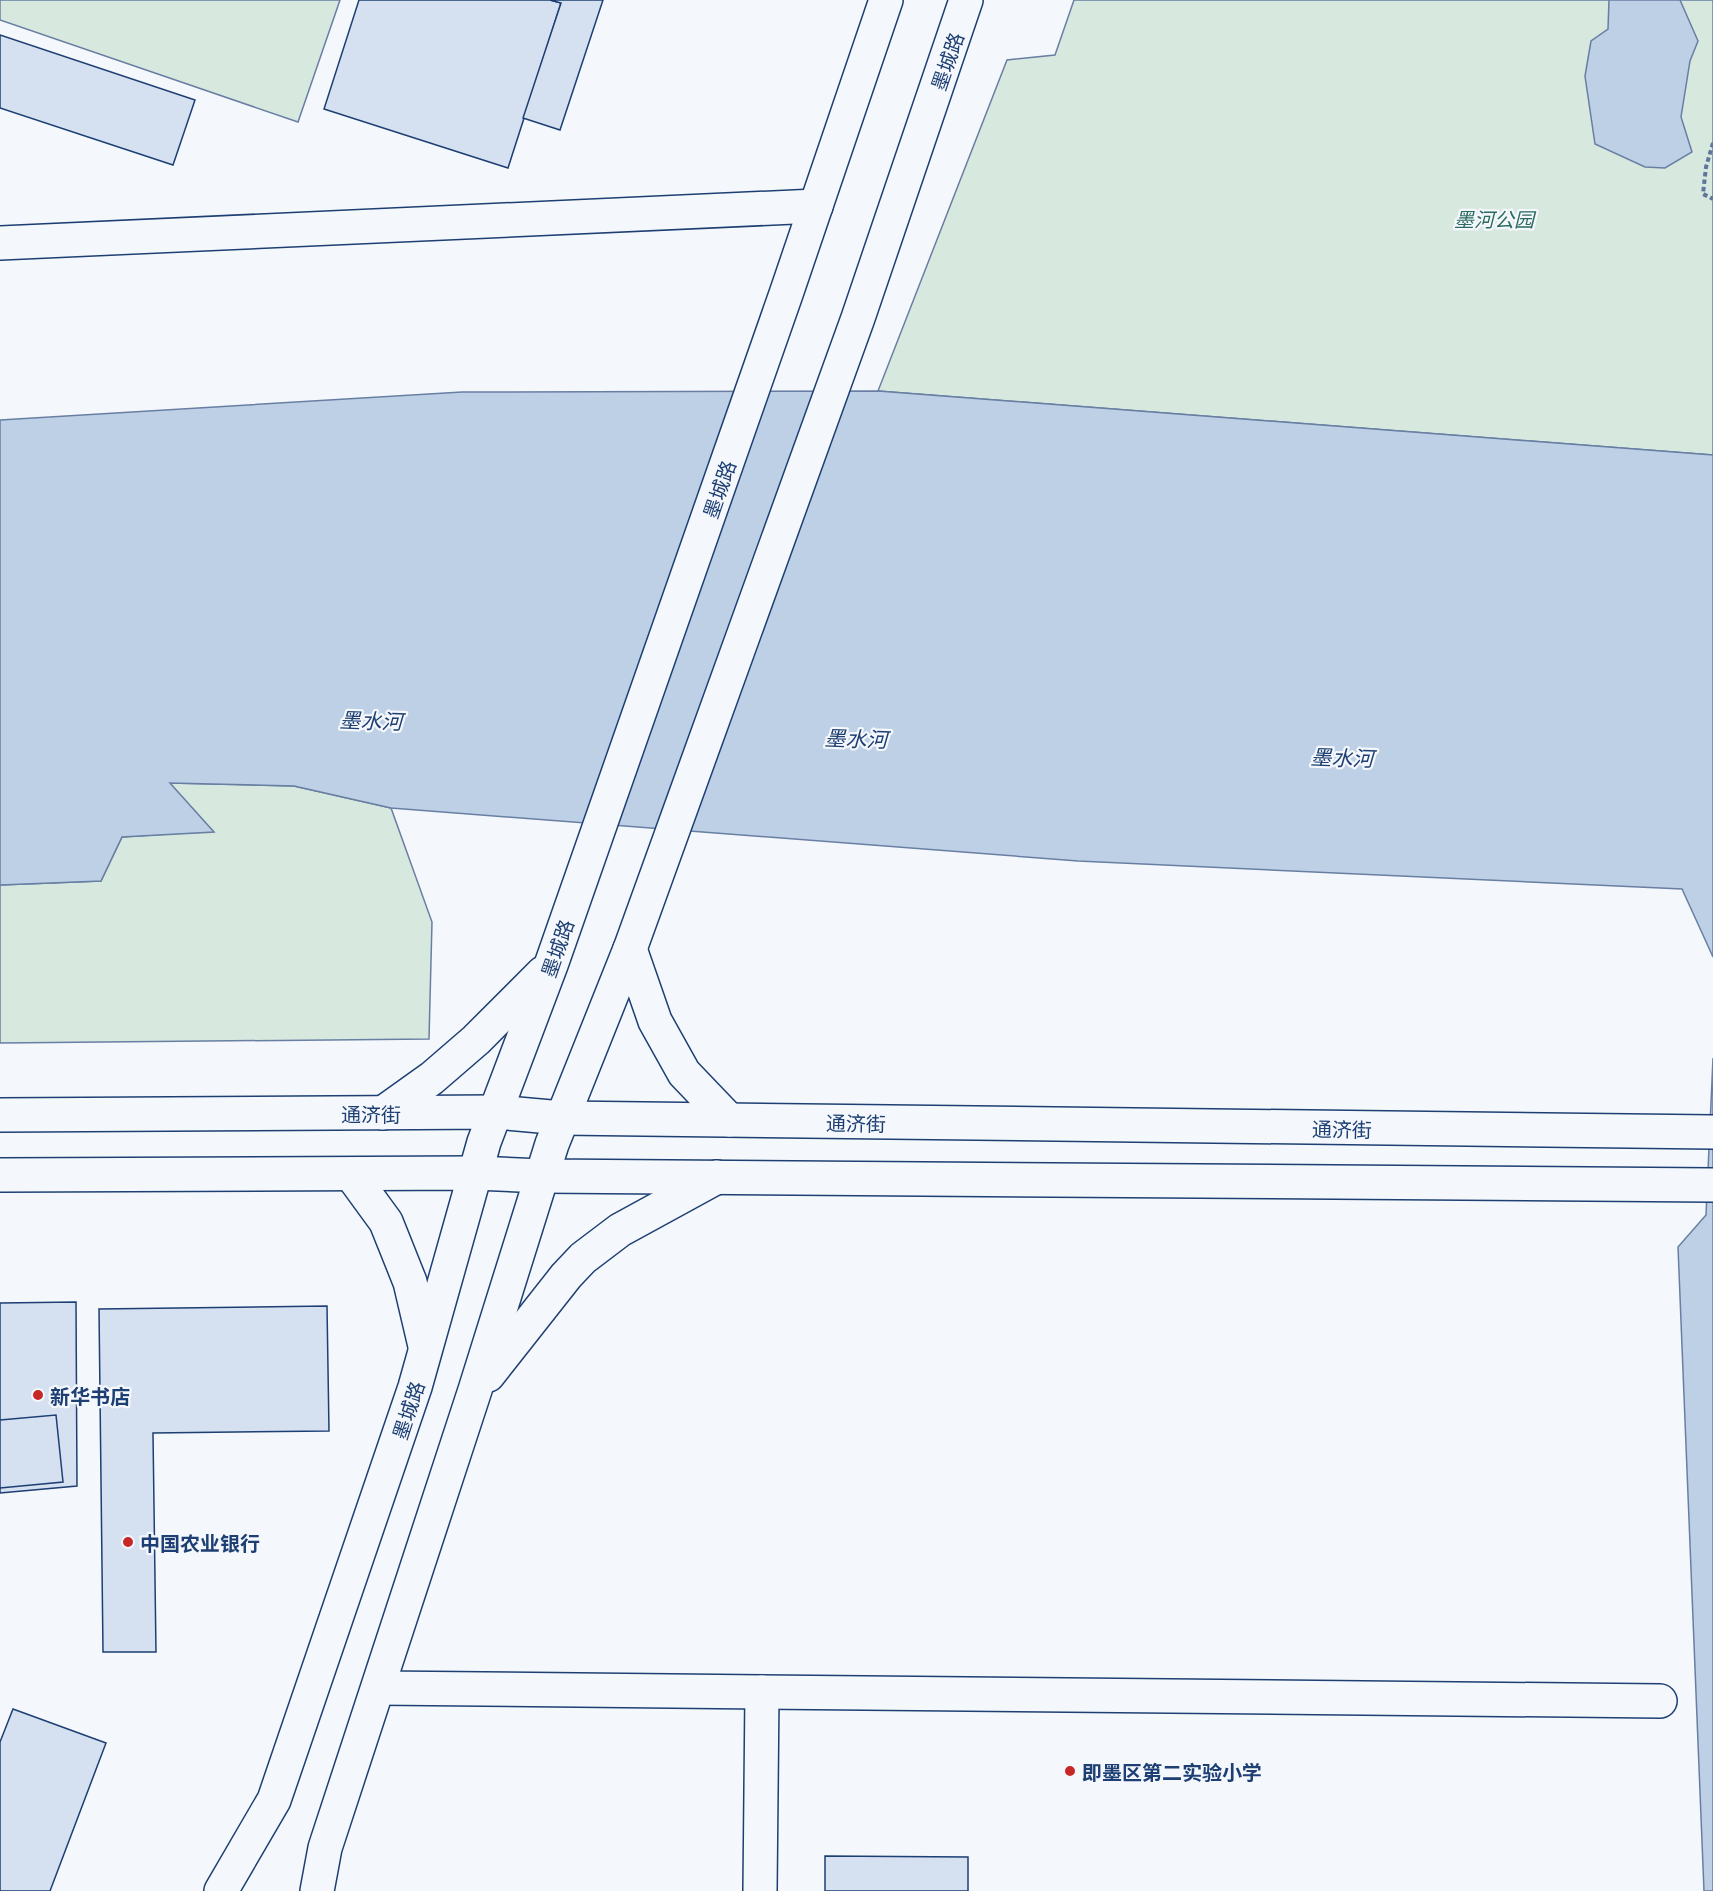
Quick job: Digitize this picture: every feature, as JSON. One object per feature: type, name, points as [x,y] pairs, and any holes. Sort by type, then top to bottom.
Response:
[{"type":"main road","name":"墨城路","points":[[221,1891],[274,1800],[415,1387],[484,1142],[551,965],[786,294],[886,0]]},
{"type":"main road","name":"墨城路","points":[[317,1891],[325,1848],[475,1390],[542,1176],[562,1118],[630,949],[858,318],[966,0]]},
{"type":"main road","points":[[0,243],[816,206]]},
{"type":"main road","points":[[630,949],[655,1021],[684,1073],[729,1120]]},
{"type":"main road","points":[[383,1113],[432,1077],[476,1040],[551,965]]},
{"type":"main road","name":"通济街","points":[[0,1115],[496,1112],[562,1118],[1698,1132]]},
{"type":"main road","points":[[0,1175],[475,1173],[542,1176],[1699,1185]]},
{"type":"main road","points":[[351,1174],[386,1222],[410,1282],[426,1348]]},
{"type":"main road","points":[[475,1390],[583,1258],[620,1230],[717,1177]]},
{"type":"main road","points":[[378,1688],[1660,1701]]},
{"type":"main road","points":[[760,1891],[762,1692]]},
{"type":"path","points":[[1713,143],[1706,167],[1703,194],[1713,200]]},
{"type":"green space","points":[[0,0],[340,0],[298,122],[0,20]]},
{"type":"green space","name":"墨河公园","points":[[1074,0],[1713,0],[1713,455],[878,391],[1007,60],[1055,55]]},
{"type":"green space","points":[[169,783],[294,786],[391,808],[432,922],[429,1039],[0,1043],[0,885],[101,881],[122,837],[213,831]]},
{"type":"water","points":[[1609,0],[1680,0],[1698,41],[1690,61],[1681,117],[1692,152],[1665,168],[1645,167],[1595,144],[1585,76],[1591,41],[1608,29]]},
{"type":"water","name":"墨水河","points":[[878,391],[1713,455],[1713,957],[1682,889],[1078,861],[391,808],[294,786],[170,783],[214,832],[122,837],[101,881],[0,885],[0,420],[462,392]]},
{"type":"water","points":[[1713,1058],[1713,1891],[1704,1891],[1678,1247],[1706,1215]]},
{"type":"building","points":[[359,0],[550,0],[561,3],[508,168],[324,109]]},
{"type":"building","points":[[550,0],[603,0],[560,130],[523,118],[561,3]]},
{"type":"building","points":[[0,35],[195,100],[173,165],[0,108]]},
{"type":"building","name":"新华书店","points":[[76,1302],[77,1486],[0,1493],[0,1303]]},
{"type":"building","name":"中国农业银行","points":[[327,1306],[329,1431],[153,1433],[156,1652],[103,1652],[99,1309]]},
{"type":"building","points":[[56,1415],[63,1482],[0,1488],[0,1420]]},
{"type":"building","points":[[13,1709],[106,1743],[50,1891],[0,1891],[0,1742]]},
{"type":"building","points":[[825,1856],[968,1857],[968,1891],[825,1891]]},
{"type":"place","name":"新华书店","points":[[38,1395]]},
{"type":"place","name":"中国农业银行","points":[[128,1542]]},
{"type":"place","name":"即墨区第二实验小学","points":[[1070,1771]]}]
